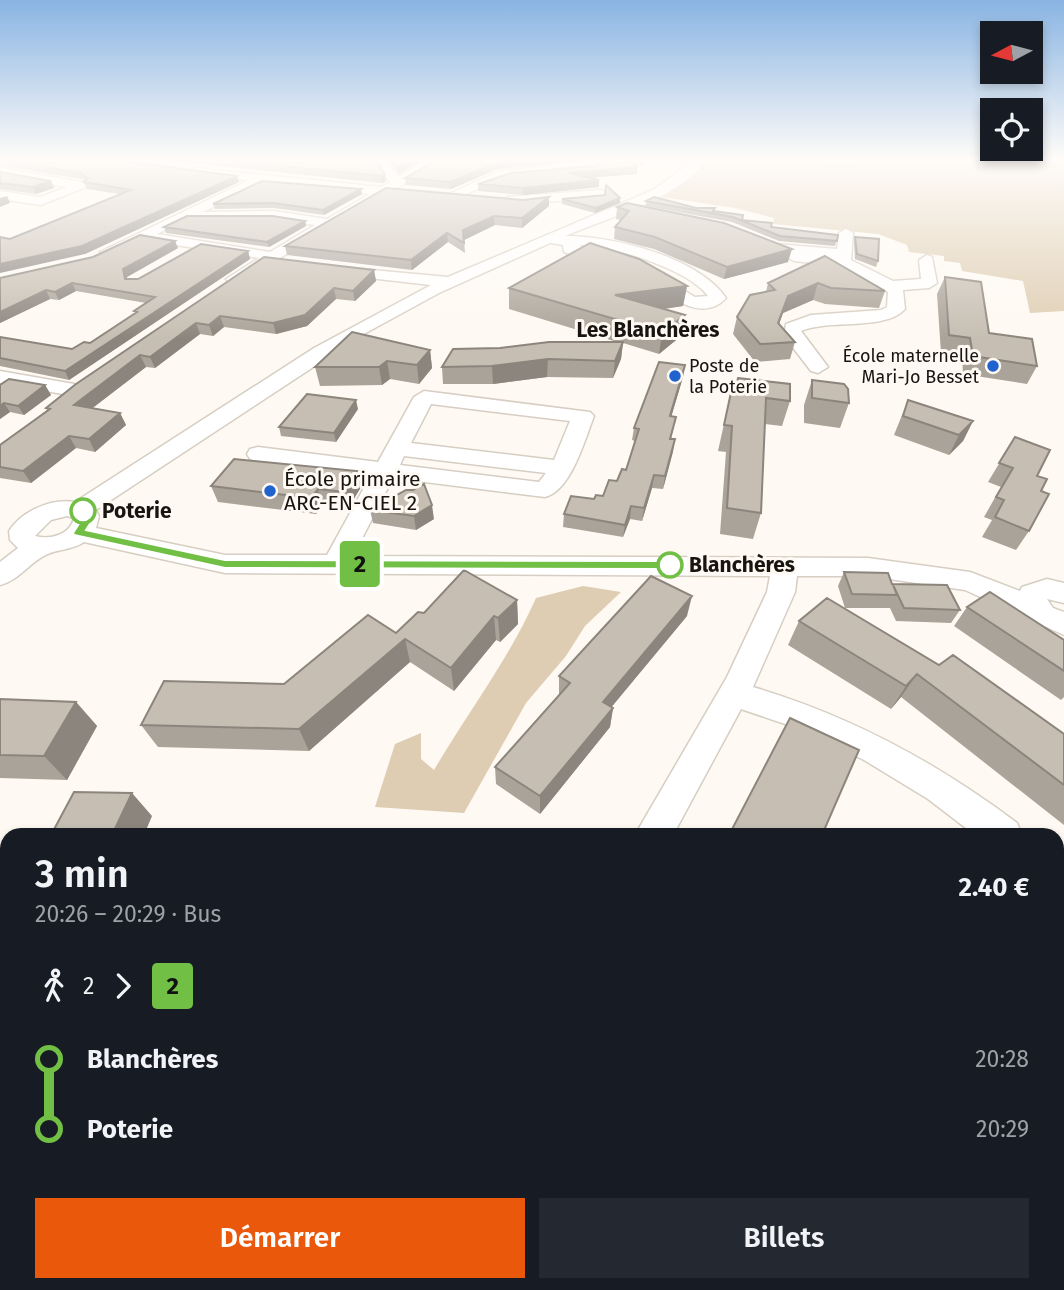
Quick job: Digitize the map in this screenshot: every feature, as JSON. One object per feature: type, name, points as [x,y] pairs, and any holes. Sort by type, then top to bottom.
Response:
[{"type":"street","points":[[91,259],[178,219]]},
{"type":"street","points":[[302,219],[328,223]]},
{"type":"street","points":[[220,288],[335,219]]},
{"type":"street","points":[[0,521],[55,544],[79,521],[181,446],[293,369],[358,330],[449,282],[482,266],[505,260],[520,253],[523,248],[593,219]]},
{"type":"street","points":[[844,258],[846,233]]},
{"type":"street","points":[[143,236],[202,244],[289,263]]},
{"type":"street","points":[[547,238],[571,243],[587,240],[662,262],[692,276],[716,293],[718,298],[700,304],[689,301],[642,272],[569,249],[571,243]]},
{"type":"street","points":[[179,256],[202,244]]},
{"type":"street","points":[[770,245],[844,258],[896,291],[896,309],[886,315],[811,320],[792,328],[793,336],[818,367]]},
{"type":"street","points":[[891,286],[929,283],[927,260]]},
{"type":"street","points":[[316,266],[449,282]]},
{"type":"street","points":[[0,377],[79,386],[52,407]]},
{"type":"street","points":[[258,454],[384,472],[545,490],[562,468],[583,416],[424,397],[384,472],[335,565]]},
{"type":"street","points":[[397,448],[562,468]]},
{"type":"street","points":[[79,521],[225,564],[639,564],[868,568],[944,576],[1055,606]]},
{"type":"street","points":[[0,576],[31,536]]},
{"type":"street","points":[[657,828],[733,694],[781,592],[785,568]]},
{"type":"street","points":[[733,694],[794,711],[879,748],[975,811],[996,828]]},
{"type":"shaded area","points":[[774,219],[1064,219],[1064,311],[1030,313],[1023,281],[962,271],[960,263],[944,261],[944,256],[909,252],[907,245],[878,234],[773,224]]},
{"type":"shaded area","points":[[583,586],[621,592],[585,626],[566,656],[526,703],[464,813],[375,807],[395,744],[421,733],[421,759],[434,770],[501,664],[536,598]]},
{"type":"building","points":[[59,219],[141,219],[82,246],[0,264],[0,237],[10,239]]},
{"type":"building","points":[[180,219],[305,221],[267,242],[164,227]]},
{"type":"building","points":[[332,219],[487,219],[463,230],[464,243],[447,233],[411,260],[285,246]]},
{"type":"building","points":[[622,219],[706,219],[724,223],[792,249],[727,267],[655,237],[615,227]]},
{"type":"building","points":[[738,219],[772,223],[771,227],[838,235],[837,241],[780,236]]},
{"type":"building","points":[[140,235],[175,241],[123,269],[125,279],[138,279],[201,244],[248,251],[65,371],[0,358],[0,337],[72,349],[84,342],[90,343],[155,297],[72,283],[55,292],[46,290],[0,312],[0,278],[93,257]]},
{"type":"building","points":[[855,237],[879,239],[878,261],[857,254]]},
{"type":"building","points":[[590,243],[639,259],[687,286],[615,295],[685,315],[662,333],[509,288]]},
{"type":"building","points":[[825,256],[885,291],[831,288],[818,283],[788,296],[778,323],[795,342],[760,344],[737,317],[750,295],[775,290],[768,283]]},
{"type":"building","points":[[264,257],[374,270],[353,291],[334,288],[305,315],[273,323],[220,316],[209,325],[196,323],[150,357],[140,355],[74,405],[120,413],[89,439],[69,436],[23,471],[0,467],[0,445],[50,409],[46,408],[76,384]]},
{"type":"building","points":[[945,277],[981,282],[989,333],[1032,339],[1037,366],[973,356],[970,338],[949,335]]},
{"type":"building","points":[[352,332],[430,350],[417,365],[387,361],[379,367],[315,367]]},
{"type":"building","points":[[549,342],[623,342],[615,361],[548,359],[492,366],[442,367],[453,349],[500,348]]},
{"type":"building","points":[[659,362],[685,365],[670,416],[676,417],[670,439],[675,439],[665,476],[654,475],[644,508],[631,506],[625,525],[564,514],[571,496],[594,499],[596,495],[603,496],[609,480],[617,481],[622,469],[626,470],[639,429],[634,428]]},
{"type":"building","points":[[738,378],[790,384],[790,401],[766,398],[761,513],[727,508],[732,426],[724,425],[733,383],[737,383]]},
{"type":"building","points":[[9,379],[45,385],[18,406],[4,403],[0,406],[0,385]]},
{"type":"building","points":[[812,380],[844,384],[848,389],[849,403],[812,398]]},
{"type":"building","points":[[307,394],[356,400],[334,433],[279,427]]},
{"type":"building","points":[[908,400],[973,421],[959,435],[903,416]]},
{"type":"building","points":[[1015,437],[1050,450],[1037,476],[1047,479],[1041,491],[1049,494],[1029,531],[995,517],[1004,500],[996,497],[1013,468],[999,463]]},
{"type":"building","points":[[234,459],[357,471],[345,492],[318,489],[311,498],[211,486]]},
{"type":"building","points":[[424,484],[432,505],[414,516],[370,510],[406,490],[413,490]]},
{"type":"building","points":[[464,570],[517,600],[498,618],[494,616],[451,668],[405,639],[299,729],[141,725],[164,681],[284,684],[368,615],[396,633],[418,612],[424,613]]},
{"type":"building","points":[[844,572],[888,573],[892,584],[947,585],[960,610],[904,608],[893,585],[897,595],[852,594]]},
{"type":"building","points":[[651,576],[692,596],[603,702],[613,708],[540,796],[495,767],[570,683],[559,676]]},
{"type":"building","points":[[990,592],[1064,640],[1064,671],[967,607]]},
{"type":"building","points":[[827,598],[939,665],[953,655],[1064,734],[1064,785],[917,674],[906,686],[799,621]]},
{"type":"building","points":[[0,699],[76,702],[44,756],[0,755]]},
{"type":"building","points":[[790,718],[859,750],[825,828],[733,828]]},
{"type":"building","points":[[74,792],[132,793],[115,828],[55,828]]},
{"type":"bus line","name":"2","points":[[83,511],[88,519],[79,533],[225,564],[670,565]]},
{"type":"place","name":"École maternelle Mari-Jo Besset","points":[[993,366]]},
{"type":"place","name":"Poste de la Poterie","points":[[675,376]]},
{"type":"place","name":"École primaire ARC-EN-CIEL 2","points":[[270,491]]},
{"type":"place","name":"Poterie","points":[[83,511]]},
{"type":"place","name":"Blanchères","points":[[670,565]]},
{"type":"district","name":"Les Blanchères","points":[[648,330]]}]
